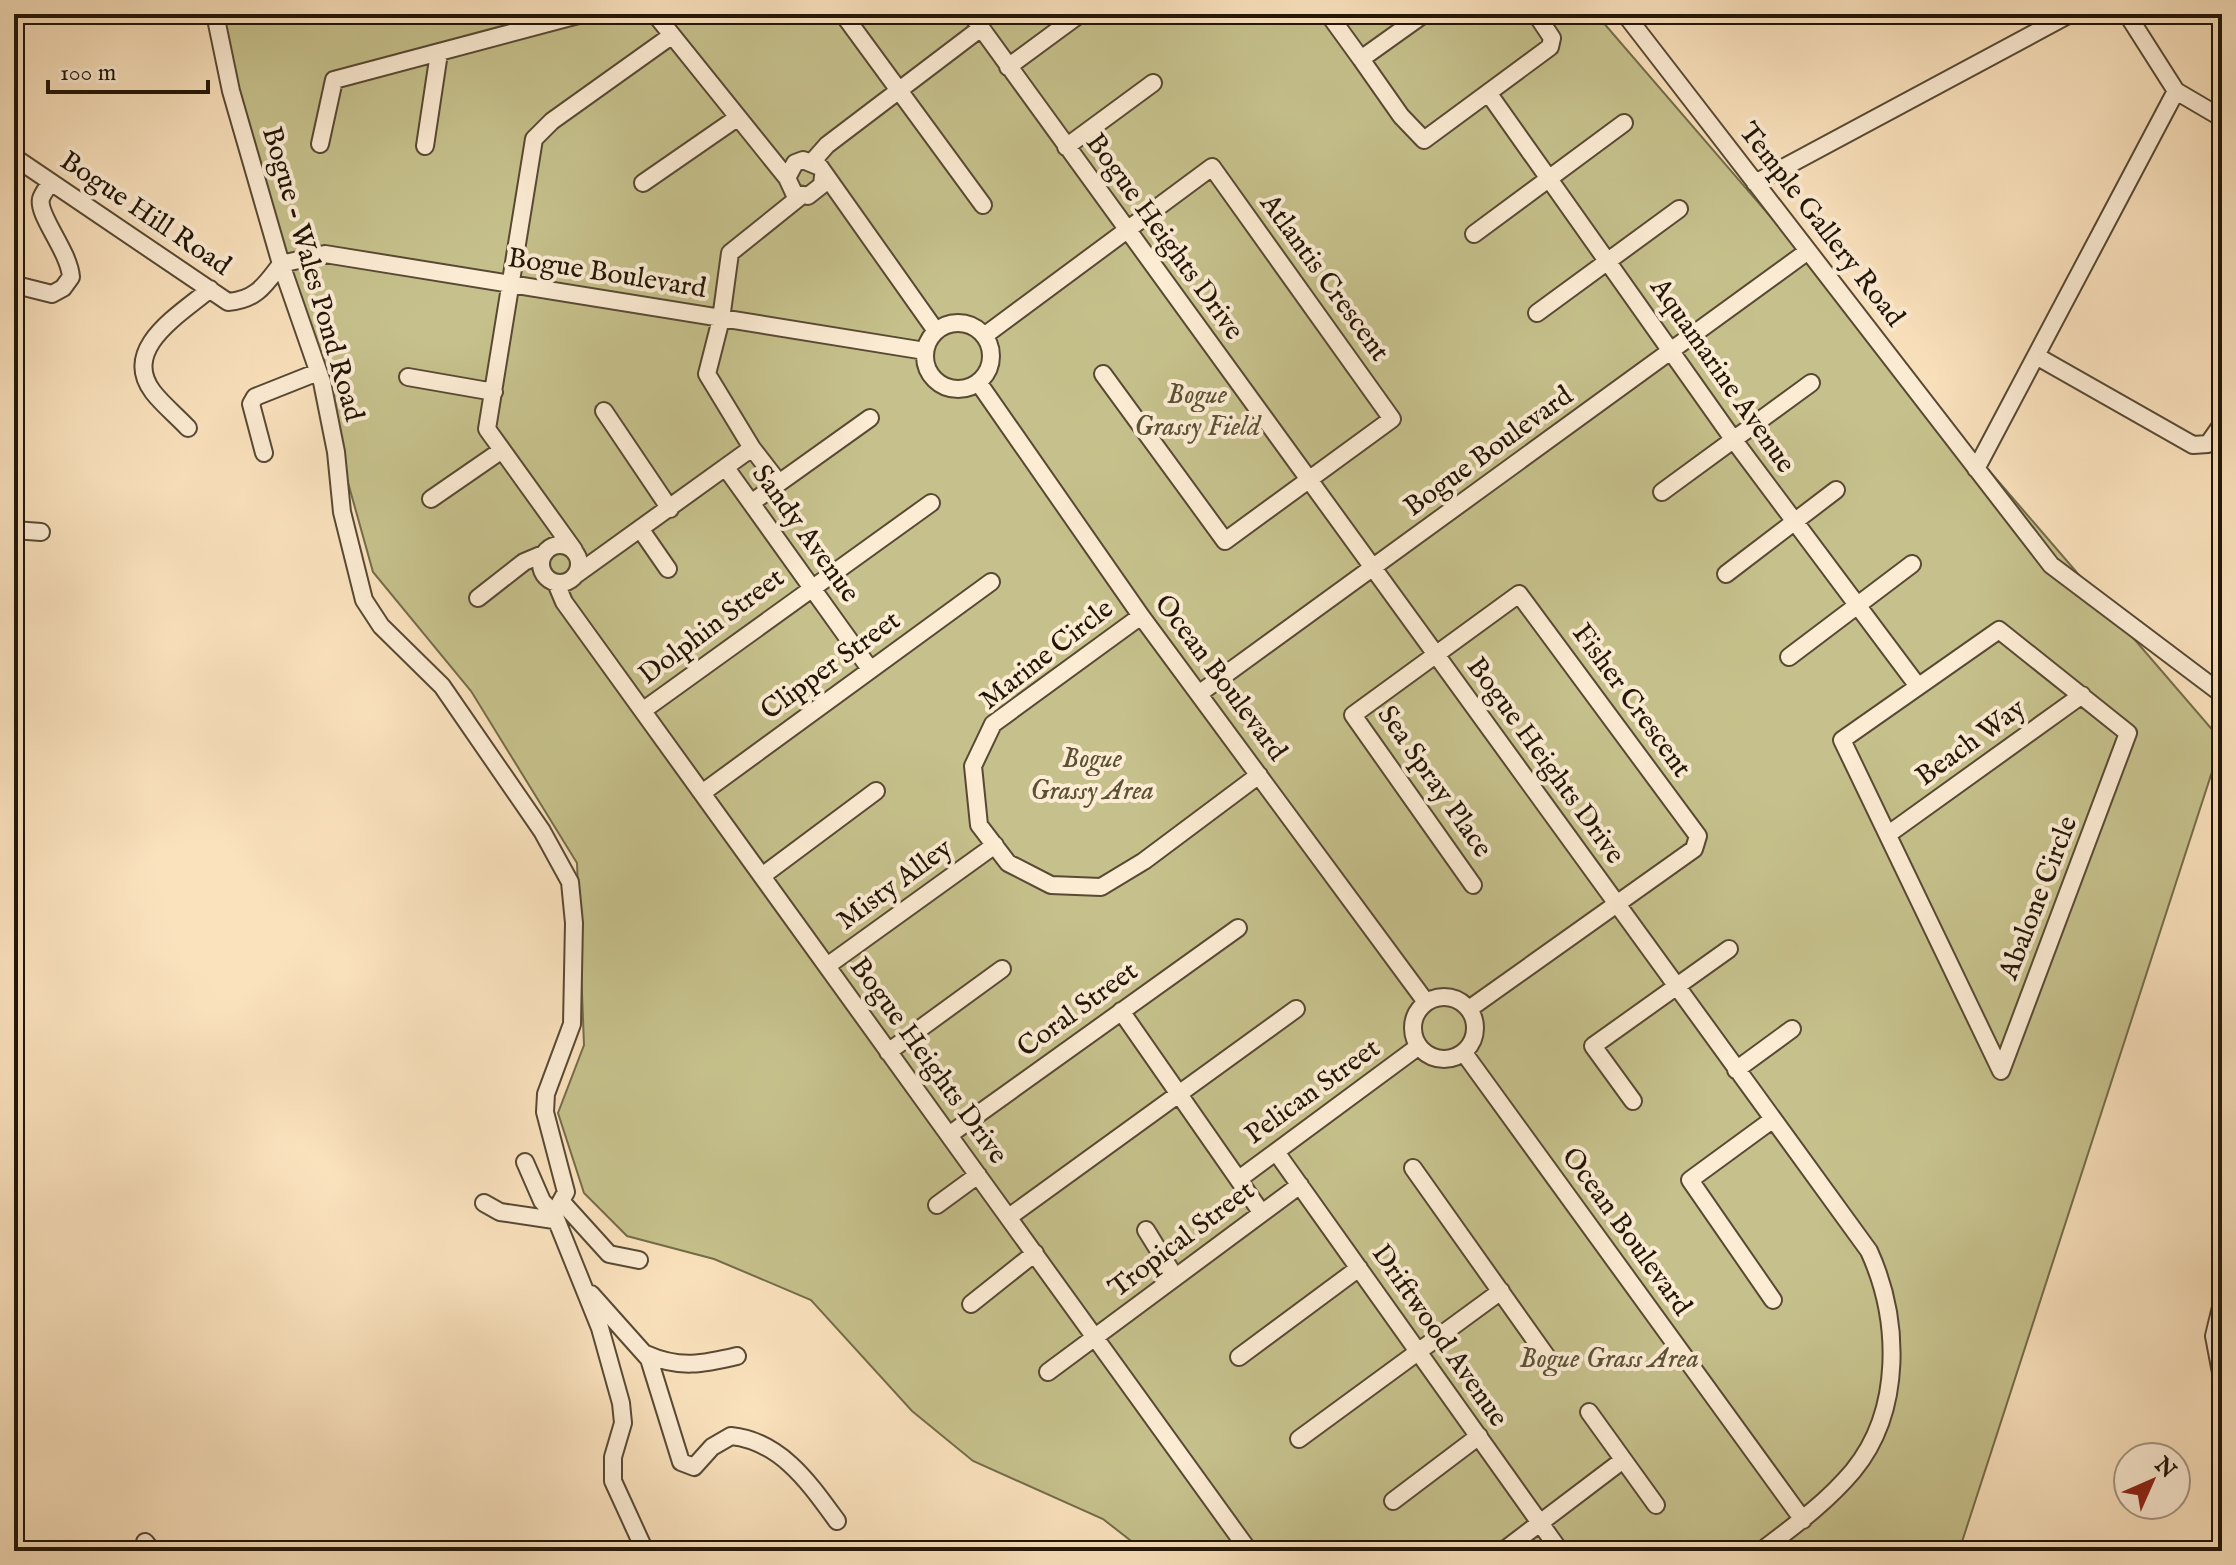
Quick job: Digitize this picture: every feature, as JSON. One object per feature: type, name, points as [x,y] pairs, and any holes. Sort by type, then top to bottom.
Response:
[{"type":"street","name":"Bogue - Wales Pond Road","points":[[215,14],[231,91],[281,264],[318,372],[336,452],[351,560],[364,600],[381,626],[442,686],[542,831],[570,882],[574,923],[572,1024],[546,1094],[547,1133],[564,1177],[566,1192],[556,1212],[600,1328],[621,1403],[623,1423],[613,1457],[613,1481],[645,1551]]},
{"type":"street","points":[[320,144],[334,80],[582,14]]},
{"type":"street","points":[[655,14],[787,178],[790,189],[801,196]]},
{"type":"street","points":[[843,14],[983,205]]},
{"type":"street","name":"Bogue Heights Drive","points":[[971,14],[1869,1251],[1886,1287],[1891,1316],[1892,1358],[1886,1398],[1875,1436],[1855,1468],[1803,1520],[1761,1551]]},
{"type":"street","points":[[1008,67],[1080,14]]},
{"type":"street","points":[[1361,59],[1424,14]]},
{"type":"street","points":[[1332,19],[1401,116],[1424,140],[1553,43],[1536,14]]},
{"type":"street","name":"Temple Gallery Road","points":[[1625,14],[2051,565],[2222,694]]},
{"type":"street","points":[[1755,183],[2070,14]]},
{"type":"street","points":[[2127,14],[2176,91],[2222,118]]},
{"type":"street","points":[[787,178],[795,163],[812,162],[827,145],[981,28]]},
{"type":"street","points":[[580,565],[557,525],[487,429],[513,285],[534,139],[552,121],[671,36]]},
{"type":"street","points":[[425,146],[439,53]]},
{"type":"street","points":[[1066,147],[1153,83]]},
{"type":"street","points":[[1976,469],[2038,357],[2176,91]]},
{"type":"street","name":"Aquamarine Avenue","points":[[1489,94],[1733,439],[1917,685]]},
{"type":"street","points":[[643,183],[737,118]]},
{"type":"street","points":[[1474,234],[1624,123]]},
{"type":"street","name":"Bogue Hill Road","points":[[14,157],[228,302],[245,301],[260,292],[281,264]]},
{"type":"street","points":[[812,162],[936,331]]},
{"type":"street","name":"Atlantis Crescent","points":[[1129,230],[1213,168],[1391,416],[1391,421],[1307,480]]},
{"type":"street","points":[[779,483],[752,448],[707,374],[721,319],[730,253],[801,196],[817,193],[823,176]]},
{"type":"street","points":[[14,288],[20,286],[52,294],[71,277],[62,245],[42,214],[41,199],[51,182]]},
{"type":"street","points":[[1537,313],[1679,209]]},
{"type":"street","points":[[984,336],[1129,230]]},
{"type":"street","name":"Bogue Boulevard","points":[[1200,693],[1808,251]]},
{"type":"street","name":"Bogue Boulevard","points":[[281,264],[325,254],[925,351]]},
{"type":"street","points":[[188,428],[151,389],[143,363],[148,342],[210,289]]},
{"type":"street","points":[[955,323],[976,328],[984,336],[991,355],[989,365],[978,382],[957,389],[946,386],[930,372],[925,351],[936,331],[955,323]]},
{"type":"street","points":[[2038,357],[2193,445],[2208,444],[2222,424]]},
{"type":"street","points":[[264,453],[251,404],[255,397],[318,372]]},
{"type":"street","points":[[1103,374],[1225,541],[1307,480]]},
{"type":"street","points":[[408,377],[494,392]]},
{"type":"street","name":"Ocean Boulevard","points":[[978,382],[1141,616],[1426,1002]]},
{"type":"street","points":[[1662,492],[1811,383]]},
{"type":"street","points":[[604,411],[670,509]]},
{"type":"street","points":[[751,503],[870,418]]},
{"type":"street","name":"Sandy Avenue","points":[[580,565],[641,530],[752,448]]},
{"type":"street","points":[[431,499],[502,450]]},
{"type":"street","name":"Sandy Avenue","points":[[726,468],[870,669]]},
{"type":"street","points":[[1726,574],[1836,490]]},
{"type":"street","name":"Dolphin Street","points":[[645,709],[810,587],[931,503]]},
{"type":"street","points":[[557,525],[546,556],[546,577],[556,583],[580,565]]},
{"type":"street","points":[[14,530],[41,532]]},
{"type":"street","points":[[641,530],[668,569]]},
{"type":"street","points":[[478,598],[524,562],[546,556],[566,545],[580,565]]},
{"type":"street","points":[[1789,657],[1912,564]]},
{"type":"street","points":[[564,602],[580,565]]},
{"type":"street","name":"Clipper Street","points":[[702,793],[991,582]]},
{"type":"street","name":"Bogue Heights Drive","points":[[556,583],[564,602],[645,709],[702,793],[1249,1551]]},
{"type":"street","name":"Fisher Crescent","points":[[1436,654],[1519,594],[1698,836],[1694,849],[1617,904]]},
{"type":"street","name":"Marine Circle","points":[[1141,616],[993,724],[973,766],[979,825],[1008,863],[1051,885],[1101,887],[1144,861],[1259,775]]},
{"type":"street","name":"Abalone Circle","points":[[1999,630],[2082,695],[2126,730],[2127,738],[2001,1071],[1890,833],[1842,740],[1999,630]]},
{"type":"street","name":"Sea Spray Place","points":[[1436,654],[1353,715],[1473,885]]},
{"type":"street","name":"Beach Way","points":[[1890,833],[2082,695]]},
{"type":"street","points":[[762,876],[876,791]]},
{"type":"street","name":"Misty Alley","points":[[827,966],[995,845]]},
{"type":"street","points":[[1469,1009],[1617,904]]},
{"type":"street","name":"Coral Street","points":[[949,1135],[1238,928]]},
{"type":"street","points":[[1633,1101],[1593,1046],[1729,949]]},
{"type":"street","points":[[888,1052],[1002,969]]},
{"type":"street","points":[[1444,996],[1462,1002],[1469,1009],[1475,1027],[1474,1037],[1464,1053],[1445,1059],[1426,1053],[1419,1046],[1413,1027],[1414,1018],[1426,1002],[1444,996]]},
{"type":"street","points":[[1009,1217],[1296,1009]]},
{"type":"street","points":[[1121,1011],[1261,1212]]},
{"type":"street","points":[[1736,1070],[1792,1029]]},
{"type":"street","name":"Pelican Street","points":[[1239,1179],[1419,1046]]},
{"type":"street","name":"Ocean Boulevard","points":[[1464,1053],[1803,1520]]},
{"type":"street","points":[[1772,1120],[1690,1180],[1773,1300]]},
{"type":"street","name":"Driftwood Avenue","points":[[1276,1152],[1560,1551]]},
{"type":"street","points":[[525,1162],[542,1201],[609,1254],[639,1260]]},
{"type":"street","points":[[1413,1168],[1547,1357]]},
{"type":"street","points":[[937,1205],[978,1175]]},
{"type":"street","name":"Tropical Street","points":[[1048,1372],[1300,1185]]},
{"type":"street","points":[[484,1203],[500,1212],[556,1212]]},
{"type":"street","points":[[1146,1230],[1175,1277]]},
{"type":"street","points":[[971,1304],[1035,1253]]},
{"type":"street","points":[[1239,1357],[1359,1268]]},
{"type":"street","points":[[582,1284],[646,1354],[681,1462],[694,1467],[712,1447],[731,1436],[758,1442],[784,1457],[837,1521]]},
{"type":"street","points":[[1299,1439],[1501,1291]]},
{"type":"street","points":[[2222,1303],[2214,1336],[2222,1378]]},
{"type":"street","points":[[646,1354],[681,1365],[699,1365],[737,1356]]},
{"type":"street","points":[[1589,1412],[1656,1505]]},
{"type":"street","points":[[1393,1501],[1479,1436]]},
{"type":"street","points":[[1503,1551],[1623,1460]]},
{"type":"green space","points":[[217,14],[1596,14],[2222,741],[1959,1551],[1144,1551],[1103,1519],[973,1461],[912,1411],[811,1300],[714,1259],[627,1236],[584,1193],[558,1113],[584,1045],[577,863],[471,691],[373,572]]},
{"type":"park label","name":"Bogue Grassy Field","points":[[1197,411]]},
{"type":"park label","name":"Bogue Grassy Area","points":[[1092,775]]},
{"type":"park label","name":"Bogue Grass Area","points":[[1609,1359]]}]
